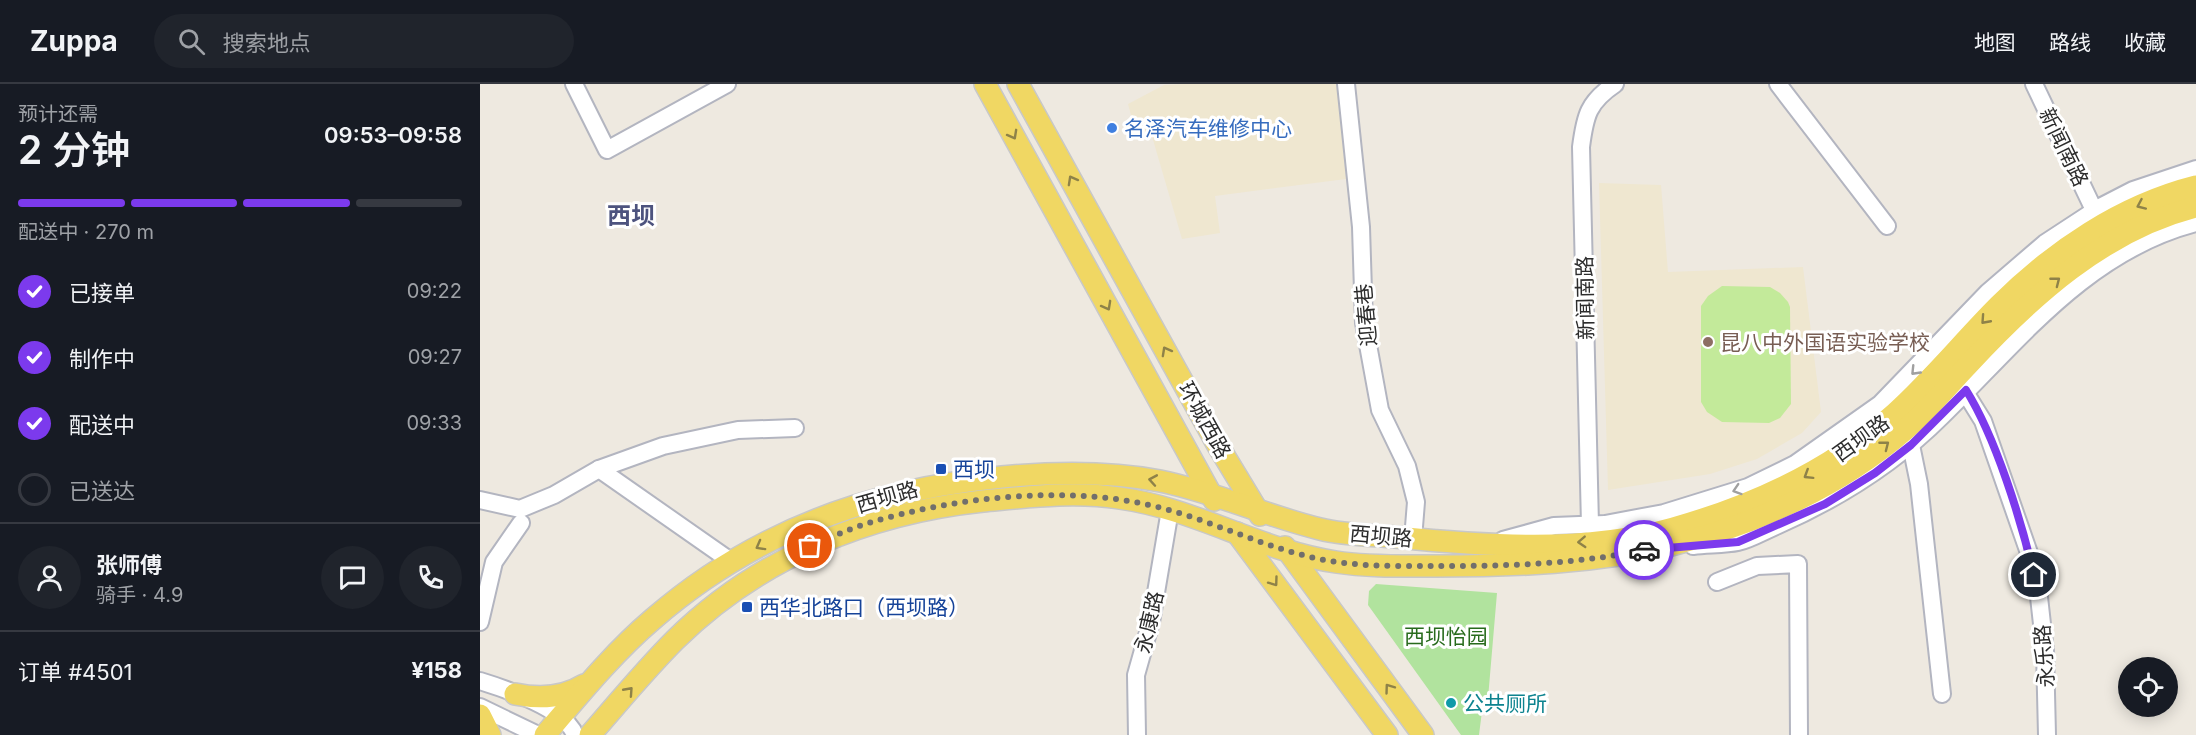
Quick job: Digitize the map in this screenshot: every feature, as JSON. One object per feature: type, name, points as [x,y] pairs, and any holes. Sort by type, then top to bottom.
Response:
[{"type":"main road","name":"环城西路","points":[[985,84],[1210,493],[1387,735]]},
{"type":"main road","name":"环城西路","points":[[1018,84],[1257,511],[1423,735]]},
{"type":"main road","name":"西坝路","points":[[545,735],[651,620],[732,562],[811,522],[900,492],[944,482],[1038,474],[1115,474],[1210,493],[1257,511],[1325,531],[1488,544],[1607,541],[1668,530],[1755,502],[1804,478],[1891,417],[1926,384],[2000,304],[2055,256],[2129,210],[2196,186]]},
{"type":"main road","name":"西坝路","points":[[590,735],[675,640],[714,606],[762,571],[810,546],[864,525],[947,505],[1024,497],[1077,495],[1120,498],[1170,510],[1239,535],[1336,562],[1486,566],[1553,563],[1650,549],[1729,529],[1818,490],[1866,460],[1961,385],[2014,318],[2067,272],[2128,234],[2196,207]]},
{"type":"main road","points":[[515,694],[541,698],[555,697],[578,689],[599,674]]},
{"type":"main road","points":[[480,715],[490,735]]},
{"type":"street","points":[[574,84],[607,150],[727,84]]},
{"type":"street","name":"迎春巷","points":[[1346,84],[1352,121],[1361,227],[1364,323],[1380,410],[1407,466],[1416,502],[1413,539]]},
{"type":"street","name":"新闻南路","points":[[1590,525],[1581,147],[1589,109],[1599,95],[1615,84]]},
{"type":"street","points":[[1778,84],[1887,226]]},
{"type":"street","name":"新闻南路","points":[[2034,84],[2094,210]]},
{"type":"street","points":[[1488,544],[1554,526],[1590,525],[1664,513],[1748,487],[1795,464],[1880,404],[1988,292],[2045,243],[2094,210],[2133,190],[2196,169]]},
{"type":"street","points":[[1650,549],[1738,542],[1825,504],[1875,473],[1911,445],[1961,385],[2077,284],[2125,252],[2154,238],[2196,223]]},
{"type":"street","name":"永乐路","points":[[1961,385],[1983,421],[2016,513],[2034,575],[2045,651],[2047,735]]},
{"type":"street","points":[[480,500],[520,509],[554,495],[599,470],[663,446],[738,430],[795,428]]},
{"type":"street","points":[[1911,445],[1919,484],[1942,694]]},
{"type":"street","points":[[599,470],[732,562]]},
{"type":"street","name":"永康路","points":[[1137,735],[1136,675],[1151,622],[1170,510]]},
{"type":"street","points":[[480,622],[494,562],[521,523]]},
{"type":"street","points":[[1717,582],[1757,566],[1798,564],[1799,735]]},
{"type":"street","points":[[480,681],[515,694],[561,716],[575,735]]},
{"type":"street","points":[[480,707],[538,735]]},
{"type":"shaded area","points":[[1337,84],[1346,179],[1215,196],[1220,233],[1182,239],[1151,133],[1137,137],[1128,104],[1164,85]]},
{"type":"shaded area","name":"昆八中外国语实验学校","points":[[1599,183],[1661,185],[1668,272],[1803,267],[1821,412],[1802,433],[1757,459],[1710,474],[1608,490]]},
{"type":"green space","points":[[1722,286],[1770,287],[1780,293],[1790,307],[1791,404],[1780,418],[1769,423],[1722,422],[1707,412],[1701,402],[1701,306],[1708,296]]},
{"type":"green space","name":"西坝怡园","points":[[1376,584],[1497,593],[1487,710],[1482,711],[1479,735],[1461,735],[1368,605],[1369,591]]},
{"type":"way so far","points":[[810,546],[864,525],[947,505],[1024,497],[1077,495],[1120,498],[1170,510],[1239,535],[1336,562],[1414,566],[1486,566],[1553,563],[1622,555],[1644,550]]},
{"type":"place","name":"名泽汽车维修中心","points":[[1112,128]]},
{"type":"place","name":"昆八中外国语实验学校","points":[[1708,342]]},
{"type":"place","name":"西坝","points":[[941,469]]},
{"type":"place","name":"西华北路口（西坝路）","points":[[747,607]]},
{"type":"place","name":"公共厕所","points":[[1451,703]]},
{"type":"district","name":"西坝","points":[[631,215]]},
{"type":"route","points":[[1644,550],[1738,542],[1825,504],[1875,473],[1911,445],[1944,415],[1966,390],[1983,421],[2016,513],[2034,575]]}]
